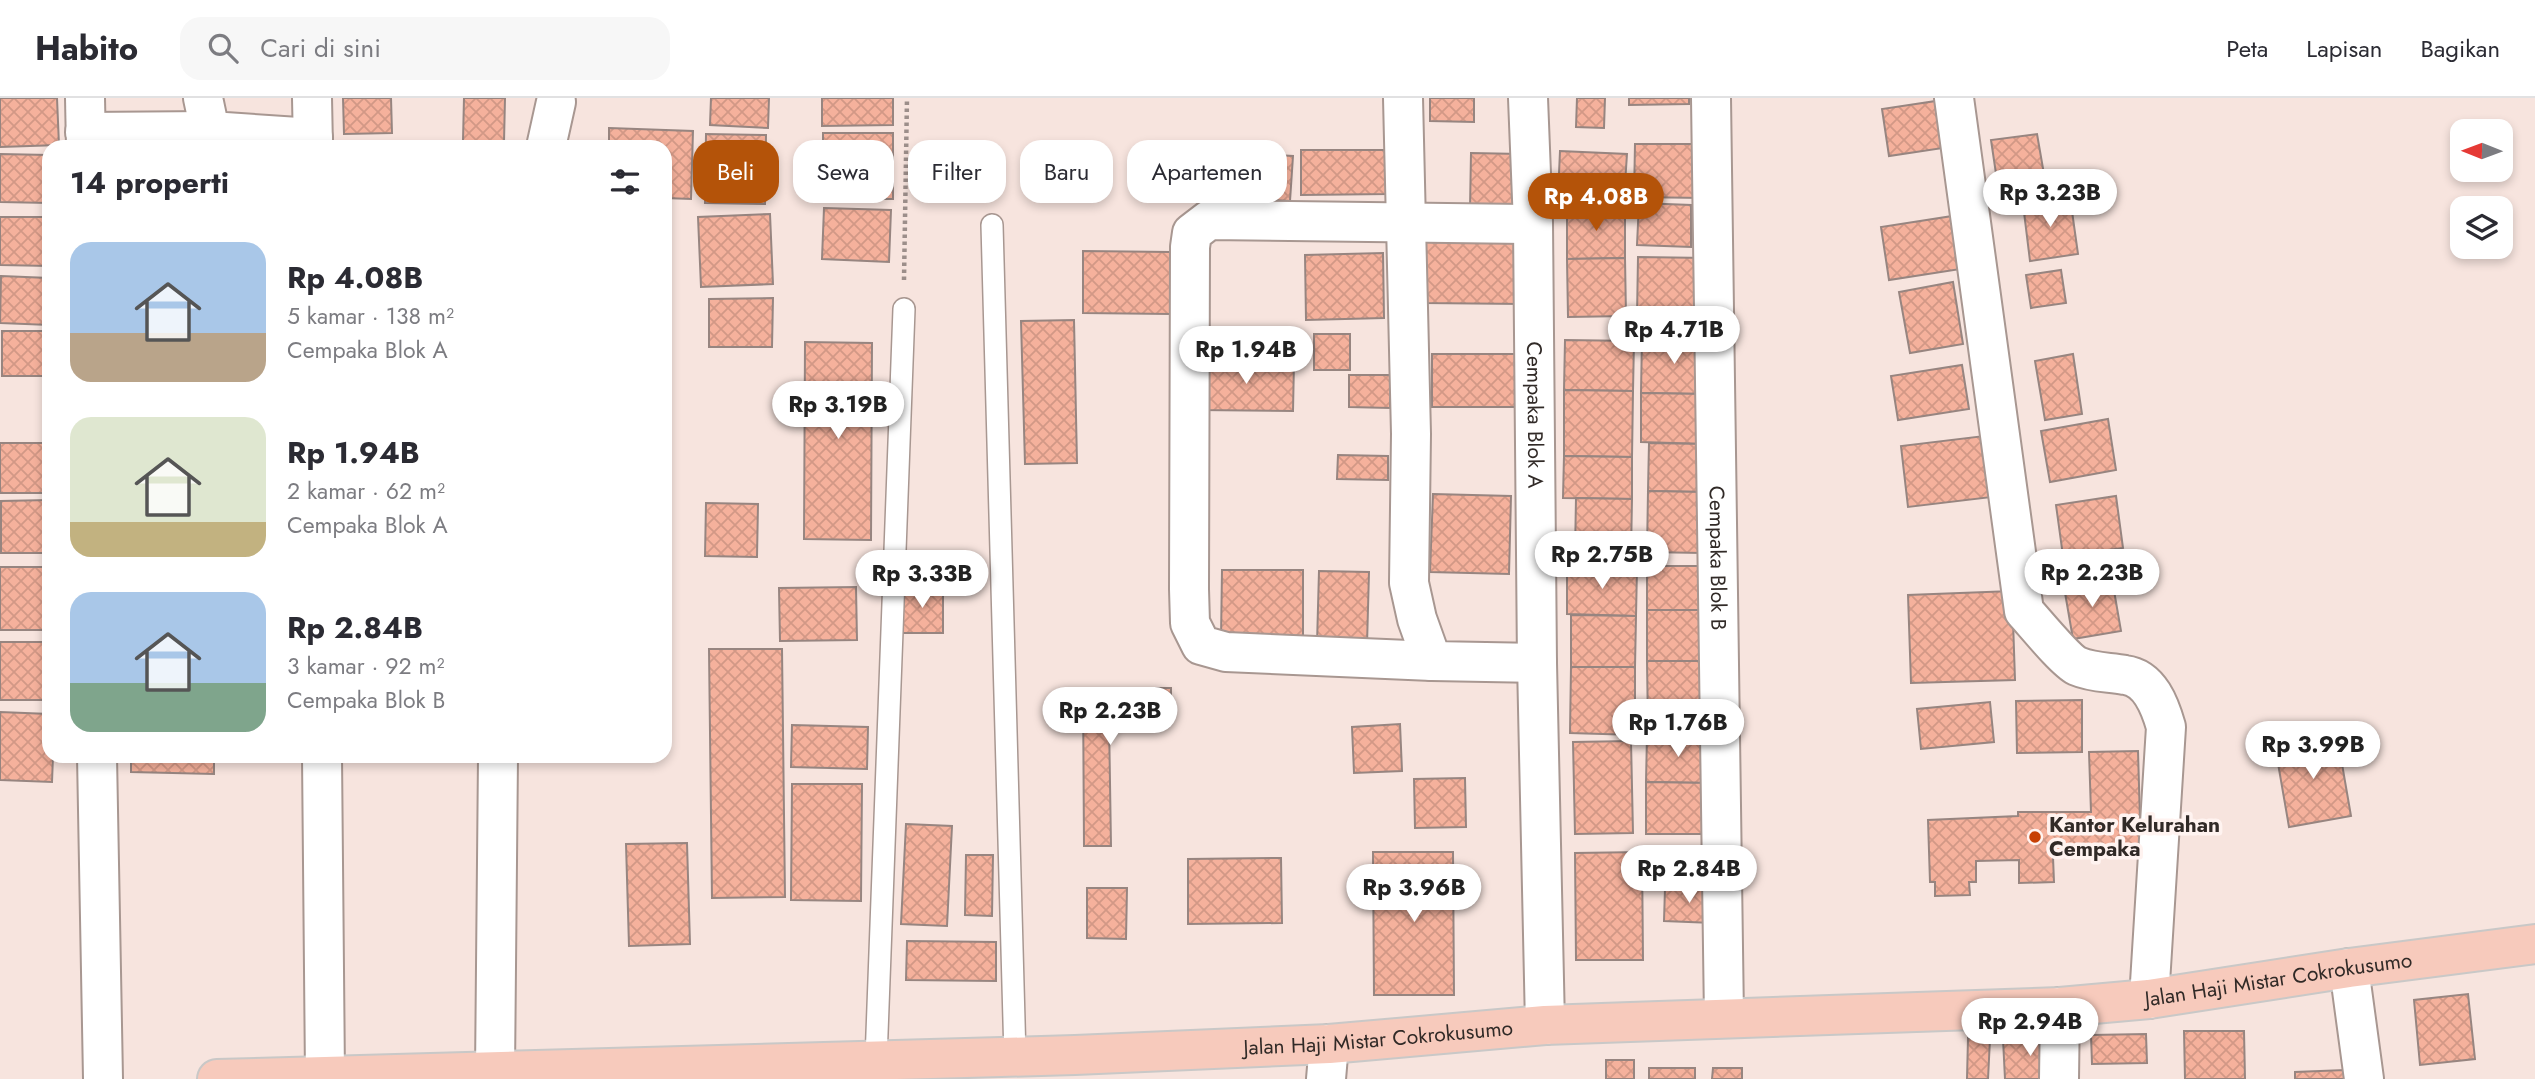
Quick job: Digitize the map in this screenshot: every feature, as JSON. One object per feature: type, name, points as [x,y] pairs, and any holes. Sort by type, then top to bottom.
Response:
[{"type":"main road","name":"Jalan Haji Mistar Cokrokusumo","points":[[217,1079],[495,1072],[788,1070],[876,1060],[1014,1057],[1074,1067],[1328,1061],[1545,1025],[2060,1007],[2149,999],[2349,968],[2535,944]]},
{"type":"street","points":[[312,98],[313,140]]},
{"type":"street","points":[[1404,98],[1411,433],[1409,583],[1417,619],[1433,661]]},
{"type":"street","name":"Cempaka Blok A","points":[[1528,98],[1533,224],[1537,663],[1545,1025]]},
{"type":"street","name":"Cempaka Blok B","points":[[1711,98],[1724,1018]]},
{"type":"street","points":[[1954,98],[2024,611],[2075,665],[2100,673],[2129,675],[2144,682],[2161,707],[2166,727],[2149,999]]},
{"type":"street","points":[[548,140],[556,102]]},
{"type":"street","points":[[85,126],[207,115],[302,140]]},
{"type":"street","points":[[1533,224],[1209,220],[1192,233],[1190,623],[1202,645],[1226,652],[1537,663]]},
{"type":"street","points":[[97,763],[103,1079]]},
{"type":"street","points":[[322,763],[325,1076]]},
{"type":"street","points":[[495,1072],[498,763]]},
{"type":"street","points":[[2349,968],[2364,1079]]},
{"type":"street","points":[[2059,1079],[2060,1007]]},
{"type":"lane","points":[[992,225],[1014,1057]]},
{"type":"lane","points":[[876,1060],[904,309]]},
{"type":"path","points":[[904,309],[907,98]]},
{"type":"building","points":[[0,98],[57,98],[59,140],[42,140],[42,146],[0,147]]},
{"type":"building","points":[[343,98],[391,98],[392,133],[344,134]]},
{"type":"building","points":[[464,98],[505,98],[504,140],[463,140]]},
{"type":"building","points":[[711,98],[769,98],[768,128],[710,125]]},
{"type":"building","points":[[822,98],[893,98],[893,125],[822,126]]},
{"type":"building","points":[[1430,98],[1474,98],[1474,122],[1430,121]]},
{"type":"building","points":[[1577,98],[1605,98],[1604,128],[1576,127]]},
{"type":"building","points":[[1629,98],[1689,98],[1689,104],[1629,105]]},
{"type":"building","points":[[1936,101],[1943,148],[1889,156],[1882,109]]},
{"type":"building","points":[[609,128],[693,131],[691,199],[672,198],[672,140],[609,140]]},
{"type":"building","points":[[823,133],[893,133],[893,140],[823,140]]},
{"type":"building","points":[[706,134],[766,135],[766,140],[706,140]]},
{"type":"building","points":[[2037,134],[2045,180],[1998,187],[1991,140]]},
{"type":"building","points":[[1635,144],[1703,144],[1703,198],[1634,197]]},
{"type":"building","points":[[1301,150],[1389,150],[1389,194],[1301,195]]},
{"type":"building","points":[[1560,151],[1627,154],[1624,199],[1558,196]]},
{"type":"building","points":[[1471,153],[1521,154],[1521,210],[1470,209]]},
{"type":"building","points":[[0,154],[42,155],[42,203],[0,202]]},
{"type":"building","points":[[1287,156],[1293,156],[1290,201],[1287,201]]},
{"type":"building","points":[[2070,197],[2078,254],[2030,261],[2023,204]]},
{"type":"building","points":[[1639,203],[1691,205],[1691,247],[1637,245]]},
{"type":"building","points":[[1625,207],[1625,258],[1567,259],[1567,208]]},
{"type":"building","points":[[824,208],[891,210],[889,262],[822,259]]},
{"type":"building","points":[[770,214],[773,284],[701,287],[698,217]]},
{"type":"building","points":[[1959,215],[1967,268],[1889,280],[1881,227]]},
{"type":"building","points":[[0,217],[42,217],[42,266],[0,265]]},
{"type":"building","points":[[1423,239],[1524,239],[1523,304],[1423,303]]},
{"type":"building","points":[[1083,251],[1170,252],[1170,314],[1083,313]]},
{"type":"building","points":[[1383,253],[1384,318],[1306,320],[1305,255]]},
{"type":"building","points":[[1638,257],[1708,258],[1707,318],[1637,317]]},
{"type":"building","points":[[1625,258],[1626,316],[1568,317],[1567,259]]},
{"type":"building","points":[[2061,270],[2066,303],[2031,308],[2026,275]]},
{"type":"building","points":[[1,276],[42,278],[42,325],[0,323]]},
{"type":"building","points":[[1953,282],[1963,344],[1910,353],[1899,292]]},
{"type":"building","points":[[773,298],[772,347],[709,347],[709,299]]},
{"type":"building","points":[[1074,320],[1077,463],[1025,464],[1021,321]]},
{"type":"building","points":[[2,331],[42,331],[42,376],[2,376]]},
{"type":"building","points":[[1314,334],[1350,334],[1350,370],[1314,370]]},
{"type":"building","points":[[1642,337],[1706,338],[1705,394],[1641,393]]},
{"type":"building","points":[[1565,340],[1634,341],[1633,391],[1564,390]]},
{"type":"building","points":[[805,342],[872,343],[871,540],[804,539]]},
{"type":"building","points":[[1432,354],[1526,354],[1526,407],[1432,407]]},
{"type":"building","points":[[2073,354],[2082,414],[2045,420],[2035,361]]},
{"type":"building","points":[[1200,361],[1294,362],[1293,411],[1199,410]]},
{"type":"building","points":[[1962,365],[1969,409],[1898,420],[1891,376]]},
{"type":"building","points":[[1349,375],[1390,375],[1390,408],[1349,407]]},
{"type":"building","points":[[1564,390],[1633,391],[1632,457],[1564,456]]},
{"type":"building","points":[[1641,393],[1705,394],[1704,444],[1641,442]]},
{"type":"building","points":[[2108,419],[2116,470],[2050,482],[2041,431]]},
{"type":"building","points":[[1984,436],[1992,497],[1908,507],[1901,446]]},
{"type":"building","points":[[0,443],[42,443],[42,493],[0,493]]},
{"type":"building","points":[[1649,443],[1704,444],[1703,492],[1648,491]]},
{"type":"building","points":[[1338,455],[1388,456],[1388,480],[1337,479]]},
{"type":"building","points":[[1564,456],[1632,457],[1632,499],[1563,498]]},
{"type":"building","points":[[1648,491],[1703,492],[1702,553],[1647,552]]},
{"type":"building","points":[[1433,494],[1511,496],[1509,574],[1430,572]]},
{"type":"building","points":[[2116,496],[2123,548],[2063,556],[2056,505]]},
{"type":"building","points":[[1576,498],[1632,499],[1631,553],[1575,553]]},
{"type":"building","points":[[42,500],[42,553],[1,553],[1,501]]},
{"type":"building","points":[[706,503],[758,504],[757,557],[705,556]]},
{"type":"building","points":[[1647,566],[1705,566],[1705,610],[1647,610]]},
{"type":"building","points":[[0,567],[42,567],[42,630],[0,630]]},
{"type":"building","points":[[1567,568],[1637,568],[1636,616],[1567,614]]},
{"type":"building","points":[[1222,570],[1303,570],[1303,640],[1221,639]]},
{"type":"building","points":[[1319,571],[1369,572],[1367,645],[1317,644]]},
{"type":"building","points":[[2112,579],[2121,631],[2073,639],[2064,587]]},
{"type":"building","points":[[856,587],[857,640],[780,641],[779,588]]},
{"type":"building","points":[[902,588],[943,588],[943,633],[902,633]]},
{"type":"building","points":[[2012,591],[2015,680],[1911,683],[1908,595]]},
{"type":"building","points":[[1647,610],[1705,610],[1705,661],[1647,661]]},
{"type":"building","points":[[1571,615],[1636,616],[1635,667],[1571,667]]},
{"type":"building","points":[[0,642],[42,642],[42,700],[0,700]]},
{"type":"building","points":[[709,649],[782,649],[785,897],[712,898]]},
{"type":"building","points":[[1647,661],[1705,661],[1705,727],[1648,727]]},
{"type":"building","points":[[1571,667],[1635,667],[1635,735],[1570,733]]},
{"type":"building","points":[[1083,688],[1171,688],[1171,719],[1109,719],[1111,846],[1084,846]]},
{"type":"building","points":[[2082,700],[2082,752],[2017,753],[2016,701]]},
{"type":"building","points":[[1990,702],[1994,742],[1921,749],[1917,709]]},
{"type":"building","points":[[0,712],[42,714],[42,763],[53,763],[52,782],[0,780]]},
{"type":"building","points":[[1400,724],[1402,771],[1354,773],[1352,727]]},
{"type":"building","points":[[792,725],[868,727],[867,769],[791,767]]},
{"type":"building","points":[[1647,735],[1710,735],[1710,783],[1646,782]]},
{"type":"building","points":[[2337,735],[2351,816],[2289,827],[2275,746]]},
{"type":"building","points":[[1631,741],[1633,833],[1575,834],[1573,742]]},
{"type":"building","name":"Kantor Kelurahan Cempaka","points":[[2138,751],[2141,854],[2053,857],[2054,882],[2019,883],[2019,860],[1976,861],[1976,882],[1969,882],[1970,895],[1935,896],[1935,882],[1930,882],[1928,820],[2018,816],[2018,812],[2091,812],[2089,752]]},
{"type":"building","points":[[131,763],[214,763],[214,774],[131,772]]},
{"type":"building","points":[[1465,778],[1466,827],[1415,828],[1414,779]]},
{"type":"building","points":[[1646,782],[1710,783],[1710,834],[1646,834]]},
{"type":"building","points":[[792,784],[862,784],[861,901],[791,900]]},
{"type":"building","points":[[906,824],[952,826],[947,926],[901,924]]},
{"type":"building","points":[[687,843],[690,944],[629,946],[626,844]]},
{"type":"building","points":[[1373,852],[1453,852],[1454,995],[1374,995]]},
{"type":"building","points":[[1642,852],[1643,960],[1576,960],[1575,853]]},
{"type":"building","points":[[966,855],[993,855],[992,916],[965,915]]},
{"type":"building","points":[[1281,858],[1282,923],[1188,924],[1188,859]]},
{"type":"building","points":[[1087,888],[1127,888],[1126,939],[1087,938]]},
{"type":"building","points":[[1665,888],[1714,889],[1713,923],[1664,921]]},
{"type":"building","points":[[907,941],[996,942],[996,981],[906,980]]},
{"type":"building","points":[[2468,994],[2475,1059],[2420,1065],[2414,1000]]},
{"type":"building","points":[[2184,1031],[2244,1031],[2245,1079],[2185,1079]]},
{"type":"building","points":[[2146,1034],[2147,1063],[2092,1064],[2091,1035]]},
{"type":"building","points":[[2054,1037],[2056,1079],[2005,1079],[2003,1039]]},
{"type":"building","points":[[1968,1038],[1990,1039],[1988,1079],[1967,1079]]},
{"type":"building","points":[[1606,1060],[1634,1060],[1634,1079],[1606,1079]]},
{"type":"building","points":[[1649,1068],[1695,1068],[1695,1079],[1649,1079]]},
{"type":"building","points":[[1713,1068],[1742,1068],[1742,1079],[1712,1079]]},
{"type":"building","points":[[2345,1070],[2345,1079],[2295,1079],[2295,1072]]},
{"type":"place","name":"Kantor Kelurahan Cempaka","points":[[2035,837]]}]
